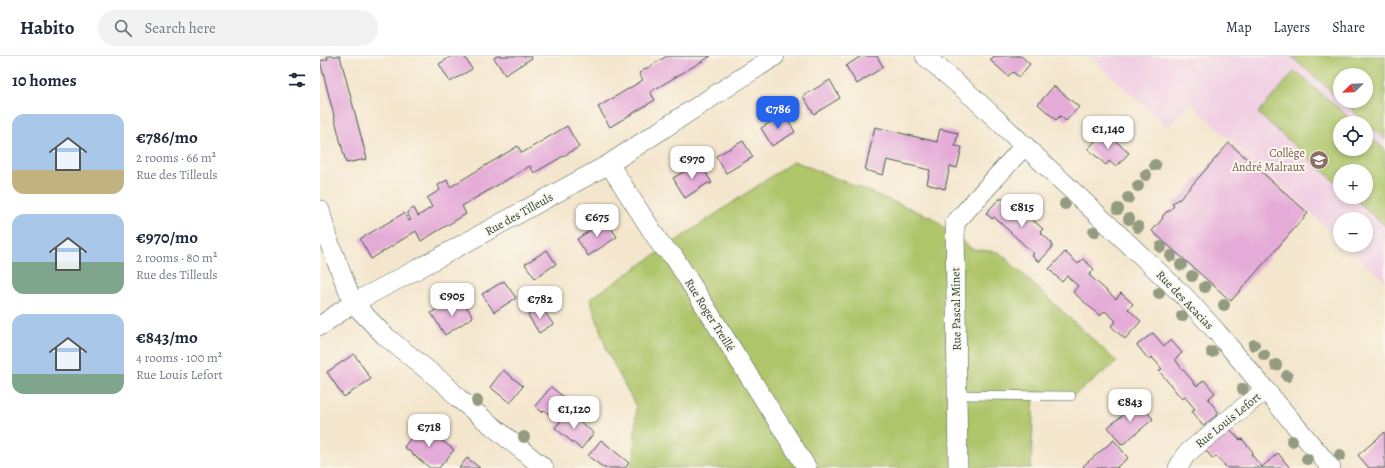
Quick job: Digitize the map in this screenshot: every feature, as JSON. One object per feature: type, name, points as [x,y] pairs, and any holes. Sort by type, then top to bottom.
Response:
[{"type":"street","name":"Rue des Tilleuls","points":[[320,326],[353,303],[609,164],[775,56]]},
{"type":"street","name":"Rue des Acacias","points":[[925,56],[1025,145],[1186,297],[1331,468]]},
{"type":"street","name":"Rue Pascal Minet","points":[[958,468],[955,223],[1025,145]]},
{"type":"street","name":"Rue Roger Treillé","points":[[609,164],[661,245],[674,257],[807,468]]},
{"type":"street","points":[[320,210],[327,237],[353,303],[385,336],[445,384],[458,398],[544,468]]},
{"type":"street","name":"Rue Louis Lefort","points":[[1178,468],[1186,454],[1265,390]]},
{"type":"lane","points":[[957,395],[1071,396]]},
{"type":"shaded area","name":"Collège André Malraux","points":[[1089,56],[1385,56],[1385,281],[1353,252],[1373,252],[1373,212],[1333,212],[1333,234],[1190,103],[1168,127]]},
{"type":"green space","points":[[1291,56],[1385,56],[1385,139],[1373,128],[1373,116],[1359,116],[1350,108],[1373,108],[1373,68],[1333,68],[1333,93]]},
{"type":"green space","points":[[1295,71],[1333,104],[1333,108],[1338,108],[1347,116],[1333,116],[1333,156],[1373,156],[1373,139],[1385,150],[1385,226],[1373,215],[1373,212],[1370,212],[1361,204],[1373,204],[1373,164],[1333,164],[1333,180],[1258,113]]},
{"type":"green space","points":[[794,161],[931,217],[972,249],[999,252],[1117,362],[1071,397],[1034,395],[1031,468],[628,468],[634,460],[636,407],[607,351],[590,299]]},
{"type":"building","points":[[327,56],[340,56],[367,159],[346,163],[320,61],[328,59]]},
{"type":"building","points":[[452,56],[464,56],[472,69],[450,82],[439,64]]},
{"type":"building","points":[[497,56],[531,56],[532,58],[505,75],[494,58]]},
{"type":"building","points":[[667,56],[711,56],[650,92],[655,100],[610,127],[598,107],[643,80],[639,73]]},
{"type":"building","points":[[861,56],[877,56],[883,67],[857,84],[846,66]]},
{"type":"building","points":[[994,56],[1021,56],[1030,64],[1019,77],[1013,72],[1008,76],[990,60]]},
{"type":"building","points":[[830,80],[840,98],[814,114],[803,96]]},
{"type":"building","points":[[1054,86],[1079,107],[1066,121],[1060,116],[1056,120],[1038,104]]},
{"type":"building","points":[[785,114],[795,132],[772,146],[761,128]]},
{"type":"building","points":[[567,126],[579,147],[534,173],[530,166],[462,206],[466,214],[421,241],[416,231],[371,259],[360,239],[404,213],[409,221],[411,220],[407,212],[414,208],[418,216],[432,207],[427,198],[440,190],[438,185],[447,180],[450,187],[518,146],[522,153]]},
{"type":"building","points":[[875,127],[937,142],[940,129],[958,133],[955,146],[962,147],[957,168],[950,166],[945,189],[927,184],[930,170],[887,160],[883,175],[865,170]]},
{"type":"building","points":[[1104,131],[1129,153],[1116,167],[1109,161],[1106,165],[1088,149]]},
{"type":"building","points":[[743,141],[753,157],[726,173],[716,156]]},
{"type":"building","points":[[1229,143],[1308,213],[1231,301],[1152,231],[1167,211],[1168,212],[1174,206],[1172,204],[1178,199],[1179,200]]},
{"type":"building","points":[[697,164],[702,172],[707,169],[708,171],[706,173],[712,183],[708,183],[685,198],[673,178]]},
{"type":"building","points":[[999,199],[1004,199],[1015,209],[1018,207],[1043,229],[1040,232],[1052,243],[1052,248],[1039,262],[1032,256],[1034,254],[994,217],[992,219],[986,213]]},
{"type":"building","points":[[606,220],[617,237],[588,256],[577,239]]},
{"type":"building","points":[[547,250],[556,264],[535,278],[525,264]]},
{"type":"building","points":[[1065,252],[1078,264],[1083,259],[1094,269],[1089,275],[1116,299],[1121,293],[1133,304],[1128,309],[1141,321],[1125,339],[1111,326],[1116,321],[1105,311],[1100,316],[1073,292],[1078,286],[1067,276],[1062,282],[1049,269]]},
{"type":"building","points":[[504,281],[516,298],[494,312],[482,294]]},
{"type":"building","points":[[462,300],[473,317],[445,335],[431,313],[446,303],[450,308]]},
{"type":"building","points":[[541,306],[553,324],[539,333],[528,315]]},
{"type":"building","points":[[1153,333],[1164,346],[1171,340],[1182,353],[1175,359],[1197,386],[1204,380],[1215,393],[1208,399],[1219,413],[1203,426],[1192,411],[1195,409],[1185,397],[1182,399],[1159,371],[1162,369],[1152,357],[1149,360],[1137,345]]},
{"type":"building","points":[[354,354],[371,379],[344,397],[327,372]]},
{"type":"building","points":[[503,370],[523,386],[510,403],[490,387]]},
{"type":"building","points":[[551,387],[569,401],[555,419],[544,410],[542,412],[535,406]]},
{"type":"building","points":[[1139,402],[1153,419],[1122,445],[1108,427]]},
{"type":"building","points":[[568,412],[594,433],[581,449],[555,428]]},
{"type":"building","points":[[421,424],[454,450],[439,468],[430,468],[404,447]]},
{"type":"building","points":[[1229,428],[1240,440],[1242,439],[1253,452],[1251,454],[1262,467],[1278,453],[1290,468],[1227,468],[1216,456],[1213,459],[1204,448]]},
{"type":"building","points":[[1385,432],[1385,468],[1369,468],[1358,455]]},
{"type":"building","points":[[601,440],[629,463],[625,468],[604,468],[588,456]]},
{"type":"building","points":[[1114,440],[1128,458],[1117,467],[1118,468],[1085,468],[1083,466]]},
{"type":"building","points":[[467,458],[480,468],[459,468]]},
{"type":"place","name":"Collège André Malraux","points":[[1319,160]]}]
